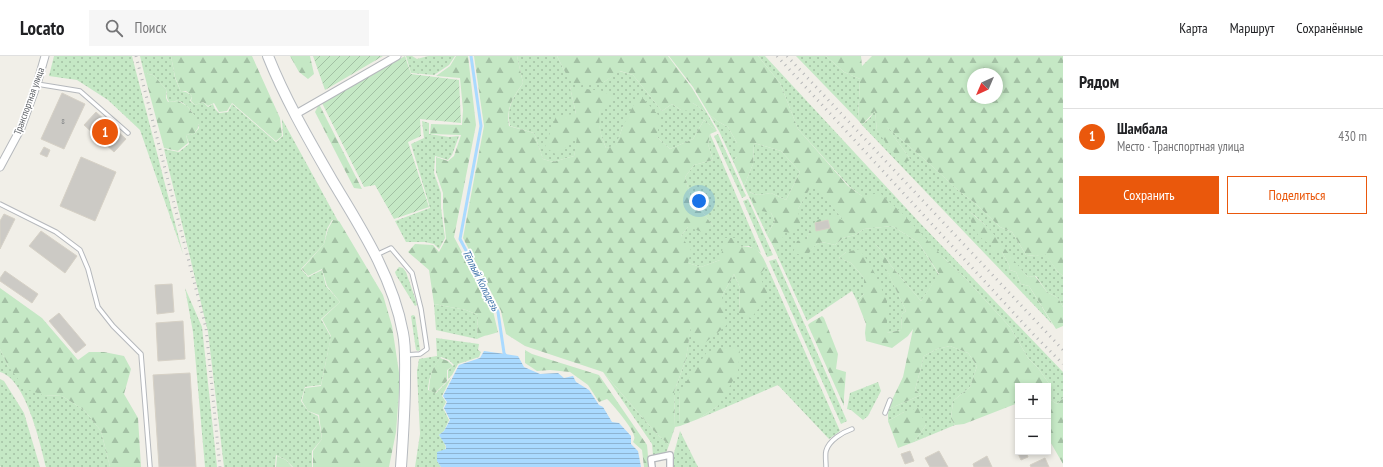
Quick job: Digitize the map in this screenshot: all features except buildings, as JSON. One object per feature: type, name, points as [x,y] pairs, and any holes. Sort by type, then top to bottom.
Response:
[{"type":"main road","points":[[268,56],[280,85],[376,255],[396,304],[403,335],[404,356],[405,417],[401,467]]},
{"type":"street","name":"Транспортная улица","points":[[0,167],[21,128],[37,84],[44,56]]},
{"type":"street","points":[[296,114],[397,56]]},
{"type":"street","points":[[652,467],[651,459],[670,455],[670,467]]},
{"type":"lane","points":[[37,84],[80,90],[128,133]]},
{"type":"lane","points":[[0,204],[56,232],[80,250],[88,268],[98,307],[113,326],[141,354],[150,467]]},
{"type":"lane","points":[[376,255],[391,248],[412,273],[422,309],[427,349],[420,354],[404,356]]},
{"type":"lane","points":[[885,413],[890,400]]},
{"type":"lane","points":[[826,467],[826,450],[842,432],[852,428]]},
{"type":"green space","points":[[54,56],[132,56],[183,254],[140,130],[108,100],[77,80],[49,76]]},
{"type":"green space","points":[[140,56],[171,56],[175,78],[181,92],[186,92],[192,96],[190,101],[195,105],[203,102],[208,107],[213,104],[219,113],[228,112],[232,104],[276,142],[283,136],[282,119],[338,221],[332,220],[327,229],[324,244],[301,269],[308,277],[322,270],[326,286],[340,302],[321,319],[331,337],[321,385],[305,387],[301,401],[308,411],[318,416],[322,439],[312,451],[312,467],[293,467],[286,460],[276,455],[275,467],[224,467],[208,332],[164,149],[179,152],[189,144],[186,135],[194,134],[199,128],[195,116],[189,108],[182,102],[169,102],[166,89],[153,75],[144,73]]},
{"type":"green space","points":[[171,56],[252,56],[280,118],[282,136],[276,141],[232,103],[227,111],[219,112],[214,103],[208,106],[203,102],[195,105],[191,101],[192,96],[186,91],[181,92],[175,77]]},
{"type":"green space","points":[[290,56],[310,56],[314,74],[308,79],[299,72]]},
{"type":"green space","points":[[313,56],[383,56],[325,90]]},
{"type":"green space","points":[[405,56],[411,74],[459,80],[461,123],[420,119],[421,136],[408,142],[429,207],[394,219],[375,185],[364,187],[322,103]]},
{"type":"green space","points":[[406,56],[412,56],[417,59],[428,56],[455,56],[449,65],[434,75],[411,73]]},
{"type":"green space","points":[[456,56],[468,56],[476,125],[454,237],[493,311],[498,332],[477,339],[478,315],[466,310],[434,304],[429,270],[408,252],[415,244],[433,245],[439,252],[446,239],[443,193],[436,172],[436,157],[448,161],[454,156],[461,135],[430,134],[431,124],[462,125],[463,110],[460,78],[436,76],[450,66]]},
{"type":"green space","points":[[474,56],[517,56],[523,83],[513,98],[509,108],[509,126],[534,133],[543,159],[553,162],[574,156],[577,137],[557,155],[545,147],[556,116],[576,114],[570,87],[603,91],[616,99],[600,110],[600,129],[606,148],[616,145],[623,126],[639,94],[660,117],[657,137],[670,149],[693,139],[704,120],[717,131],[710,134],[708,144],[713,160],[694,165],[685,177],[690,195],[713,226],[702,232],[688,227],[681,236],[691,250],[688,263],[701,267],[720,260],[725,238],[735,238],[739,247],[753,248],[762,256],[767,266],[759,275],[769,296],[751,318],[739,314],[740,288],[734,274],[722,296],[726,326],[702,345],[692,340],[692,320],[686,359],[674,392],[675,427],[669,445],[655,432],[603,372],[525,346],[506,334],[501,311],[463,238],[484,126]]},
{"type":"green space","points":[[517,56],[557,56],[565,72],[604,82],[619,71],[633,75],[662,111],[672,104],[681,110],[693,103],[707,113],[717,131],[704,120],[693,139],[670,149],[657,137],[623,126],[616,146],[606,148],[600,129],[600,109],[615,99],[570,87],[576,114],[578,137],[574,156],[553,162],[543,159],[534,133],[510,126],[509,114],[511,103],[523,83]]},
{"type":"green space","points":[[557,56],[668,56],[692,88],[707,113],[693,103],[690,111],[681,110],[672,104],[662,111],[633,75],[620,71],[604,82],[576,86],[565,72]]},
{"type":"green space","points":[[669,56],[758,56],[780,83],[798,129],[848,186],[862,196],[880,193],[903,214],[1010,327],[1028,358],[1038,368],[1049,383],[1015,383],[1015,404],[964,424],[955,425],[951,419],[953,401],[970,387],[977,366],[968,353],[950,346],[937,349],[924,356],[915,390],[921,395],[889,409],[903,377],[913,329],[908,336],[892,348],[866,341],[866,324],[857,301],[864,294],[864,278],[851,263],[839,258],[846,252],[860,249],[873,270],[887,301],[887,333],[901,330],[902,314],[906,311],[874,243],[921,301],[939,274],[918,242],[892,226],[864,229],[855,235],[843,238],[835,245],[818,243],[807,256],[793,253],[797,241],[807,239],[810,228],[817,220],[831,215],[844,221],[813,183],[798,209],[800,223],[792,233],[778,231],[784,239],[777,249],[773,246],[767,235],[775,221],[771,213],[757,210],[748,192],[758,195],[771,193],[786,200],[800,172],[781,151],[754,143],[753,164],[744,186],[733,161],[737,157],[737,143],[728,127],[717,121],[709,114],[693,87]]},
{"type":"green space","points":[[758,56],[765,56],[919,222],[1063,372],[1063,398],[1057,404],[1051,400],[1051,383],[1049,383],[1038,368],[1028,358],[1010,327],[965,278],[944,258],[850,187],[798,129],[780,83]]},
{"type":"green space","points":[[796,56],[826,56],[844,72],[860,79],[858,120]]},
{"type":"green space","points":[[826,56],[861,56],[862,66],[872,56],[1063,56],[1063,276],[1057,271],[1045,254],[1036,256],[1026,255],[1012,232],[1000,227],[975,203],[960,192],[887,127],[911,160],[902,163],[877,131],[875,111],[862,125],[858,120],[860,79],[844,72]]},
{"type":"green space","points":[[144,73],[153,75],[166,89],[166,98],[168,102],[178,101],[187,106],[198,120],[198,128],[194,134],[186,135],[188,143],[178,151],[164,148]]},
{"type":"green space","points":[[319,104],[362,189],[354,188],[315,112]]},
{"type":"green space","points":[[875,110],[877,131],[911,160],[886,126],[960,192],[975,203],[1000,227],[1012,232],[1026,255],[1036,256],[1045,253],[1057,271],[1063,276],[1063,307],[1058,298],[1047,292],[1036,276],[1028,277],[1013,261],[987,227],[970,212],[992,245],[1002,252],[1010,270],[1016,272],[1021,284],[1029,286],[1053,325],[862,125],[870,118]]},
{"type":"green space","points":[[709,114],[717,121],[728,127],[737,143],[737,157],[733,161],[719,131]]},
{"type":"green space","points":[[422,121],[429,123],[429,134],[449,137],[459,136],[452,155],[448,160],[435,156],[434,173],[441,193],[441,208],[445,238],[439,249],[434,244],[425,242],[406,242],[395,221],[430,208],[411,144],[424,138]]},
{"type":"green space","points":[[710,134],[761,253],[749,246],[739,247],[720,260],[701,267],[688,263],[681,236],[688,227],[713,226],[690,195],[685,177],[694,165],[713,160],[708,144]]},
{"type":"green space","points":[[718,134],[746,196],[742,198],[714,136]]},
{"type":"green space","points":[[754,143],[781,151],[800,172],[786,200],[771,193],[758,195],[749,192],[771,213],[775,221],[767,235],[744,186],[753,164]]},
{"type":"green space","points":[[813,182],[845,222],[810,229],[807,239],[807,255],[818,243],[835,245],[843,238],[855,235],[864,229],[892,226],[918,242],[939,275],[921,301],[892,267],[875,244],[906,311],[902,314],[901,330],[887,333],[887,301],[846,252],[839,258],[851,263],[864,278],[864,294],[857,301],[852,291],[807,321],[773,246],[777,248],[778,231],[798,209]]},
{"type":"green space","points":[[748,199],[773,255],[767,257],[743,201]]},
{"type":"green space","points":[[970,212],[984,223],[1028,277],[1035,276],[1047,292],[1058,298],[1063,307],[1063,326],[1056,329],[1029,286],[1021,284],[1016,272],[1010,270],[1002,252],[993,251],[992,245],[987,243],[979,236],[971,222]]},
{"type":"green space","points":[[333,220],[339,221],[383,295],[392,326],[400,379],[396,432],[389,467],[313,467],[313,451],[322,439],[319,415],[308,411],[302,401],[305,388],[321,386],[331,336],[322,319],[340,302],[327,286],[322,269],[308,276],[302,269],[324,244],[328,229]]},
{"type":"green space","points":[[776,259],[847,421],[841,424],[769,261]]},
{"type":"green space","points":[[767,266],[840,431],[829,439],[778,385],[698,419],[718,406],[679,392],[680,426],[675,427],[674,392],[686,359],[692,316],[722,296],[734,274],[740,288],[739,313],[758,275]]},
{"type":"green space","points":[[399,267],[403,268],[406,272],[416,301],[417,305],[415,306],[396,275],[395,272]]},
{"type":"green space","points":[[0,288],[42,318],[78,360],[89,352],[104,352],[124,356],[131,369],[124,394],[138,418],[141,467],[110,467],[101,431],[84,410],[62,396],[43,395],[26,389],[8,366],[0,349]]},
{"type":"green space","points":[[185,288],[202,327],[217,467],[205,467],[193,332]]},
{"type":"green space","points":[[434,304],[466,310],[478,315],[477,339],[436,330]]},
{"type":"green space","points":[[411,316],[415,316],[420,350],[418,351],[416,350]]},
{"type":"green space","points":[[822,316],[838,354],[836,369],[846,372],[844,406],[808,325]]},
{"type":"green space","points":[[436,338],[479,344],[478,350],[481,352],[479,357],[458,364],[448,379],[448,370],[454,365],[449,360],[441,357],[435,365],[430,377],[428,390],[436,393],[451,378],[442,396],[446,402],[443,408],[449,420],[444,431],[439,435],[446,449],[437,461],[441,467],[415,467],[420,434],[417,372],[419,359],[437,356]]},
{"type":"green space","points":[[950,346],[968,353],[977,366],[970,387],[953,401],[951,419],[955,425],[914,442],[926,425],[904,412],[888,421],[889,409],[921,395],[915,390],[924,356],[937,349]]},
{"type":"green space","points":[[724,347],[740,348],[738,372],[718,406],[698,419],[680,426],[679,392],[707,352]]},
{"type":"green space","points":[[0,349],[8,366],[43,395],[62,396],[84,410],[101,431],[110,467],[46,467],[36,428],[24,399],[17,386],[9,377],[0,372]]},
{"type":"green space","points":[[525,350],[532,354],[599,375],[647,445],[649,467],[644,467],[642,450],[633,442],[634,437],[630,428],[607,399],[599,402],[588,385],[570,372],[550,370],[537,371],[525,363]]},
{"type":"green space","points":[[440,358],[448,361],[453,366],[447,370],[447,381],[435,393],[429,390],[430,381],[433,369]]},
{"type":"green space","points":[[603,372],[655,432],[669,445],[666,453],[653,455],[652,444]]},
{"type":"green space","points":[[0,379],[4,381],[24,413],[40,467],[0,466]]},
{"type":"green space","points":[[878,382],[881,391],[868,416],[863,420],[851,410],[847,409],[850,393]]},
{"type":"green space","points":[[1063,398],[1063,464],[1051,443],[1051,400],[1057,404]]},
{"type":"green space","points":[[918,408],[926,425],[914,442],[898,448],[888,421],[904,412]]},
{"type":"green space","points":[[680,431],[698,467],[674,467],[674,453]]},
{"type":"green space","points":[[277,456],[286,460],[292,467],[276,467]]},
{"type":"water","points":[[484,351],[518,356],[524,367],[540,374],[558,373],[564,378],[573,376],[576,382],[589,390],[599,405],[603,407],[612,422],[619,423],[631,436],[631,444],[638,451],[641,467],[441,467],[437,461],[437,452],[446,449],[446,446],[439,435],[444,431],[450,420],[444,408],[447,402],[443,396],[459,365],[480,358]]},
{"type":"waterway","name":"Тёплый Колодезь","points":[[471,56],[481,126],[460,239],[498,312],[504,353],[506,356]]},
{"type":"railway","points":[[136,56],[206,328],[220,467]]},
{"type":"railway","points":[[777,56],[1035,336],[1063,364]]},
{"type":"railway","points":[[787,56],[1063,350]]},
{"type":"place","name":"Шамбала","points":[[105,132]]}]
